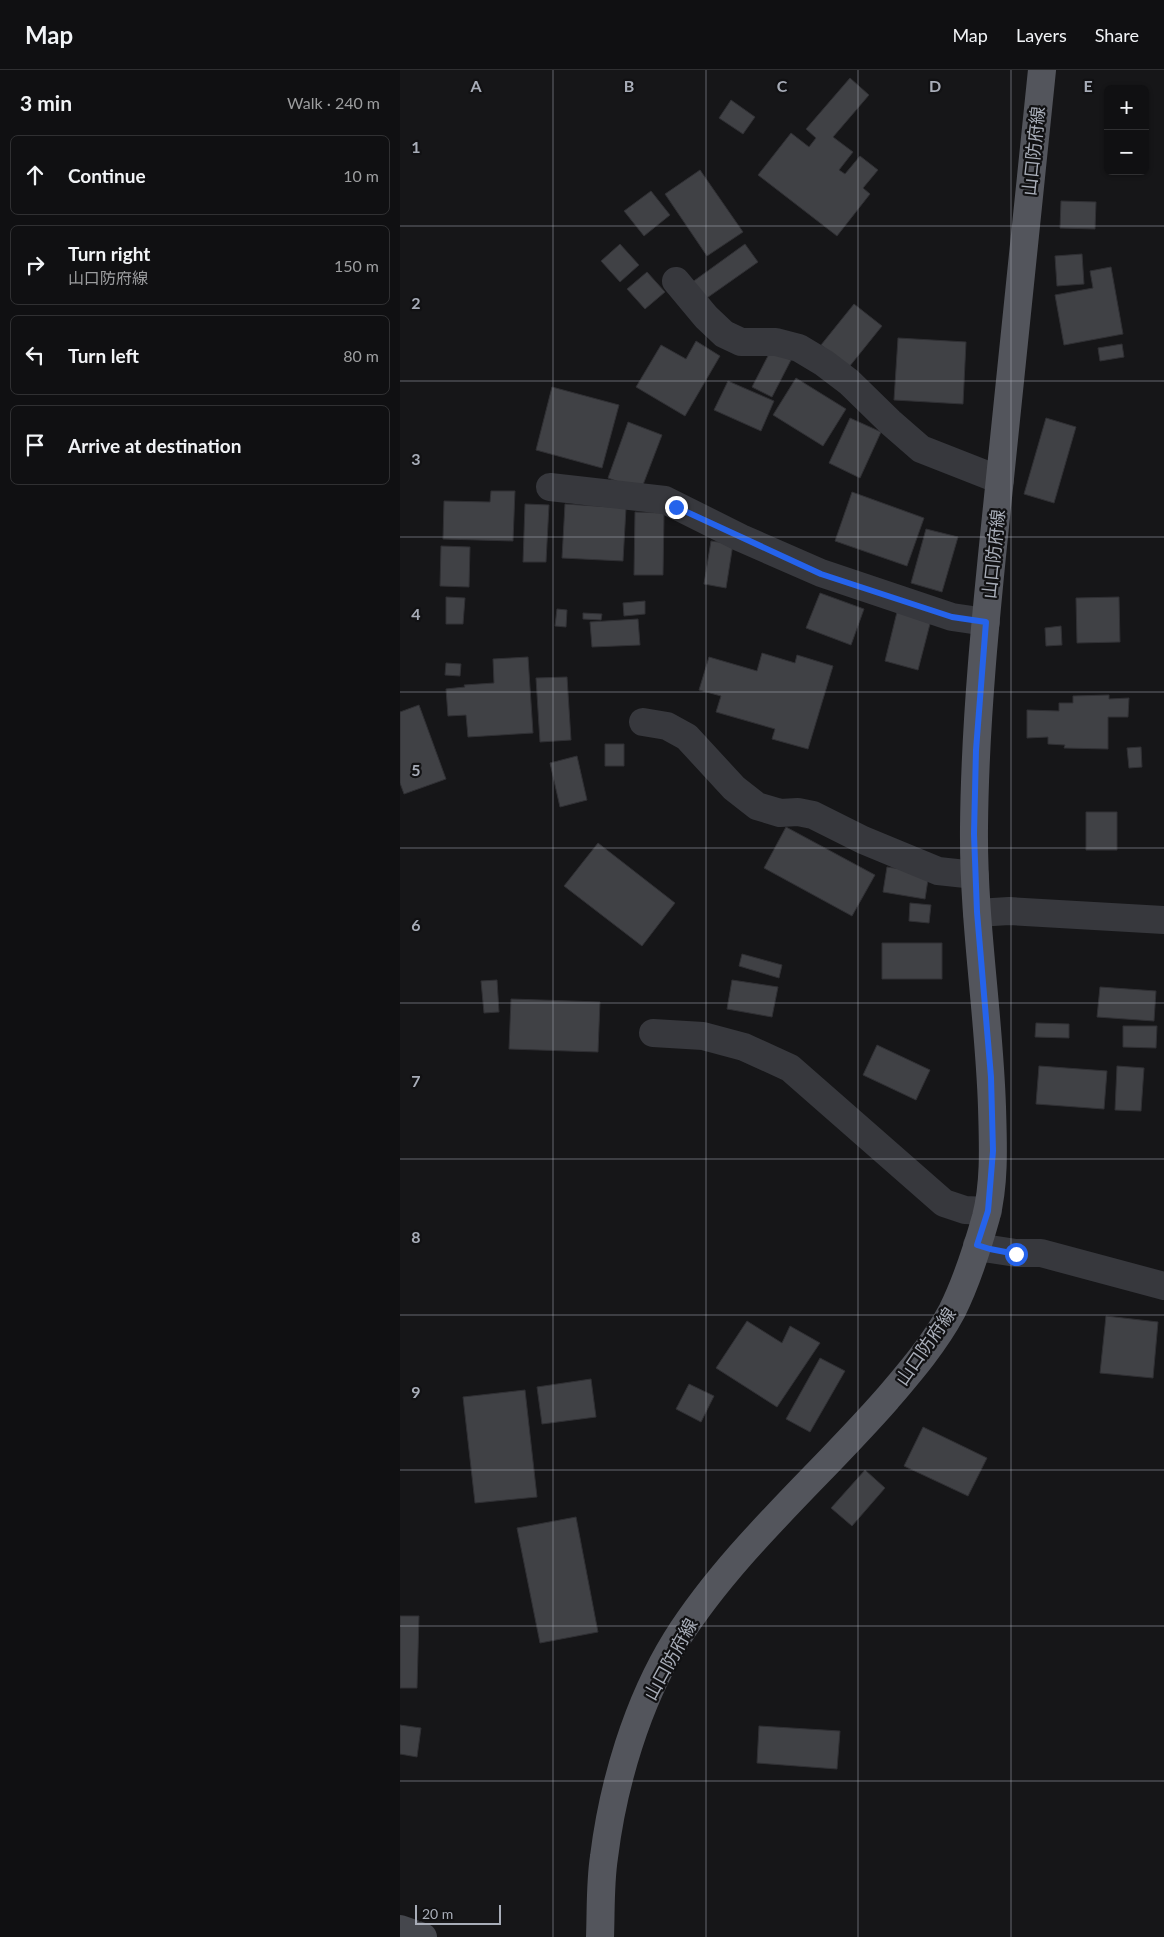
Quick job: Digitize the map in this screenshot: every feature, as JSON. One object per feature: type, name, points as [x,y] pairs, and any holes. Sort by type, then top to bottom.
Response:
[{"type":"main road","name":"山口防府線","points":[[600,1937],[603,1861],[611,1810],[624,1761],[641,1713],[663,1664],[676,1640],[732,1565],[870,1418],[918,1362],[951,1314],[971,1269],[988,1211],[993,1151],[991,1077],[975,875],[976,750],[986,622],[1042,70]]},
{"type":"street","points":[[676,281],[706,317],[724,334],[742,342],[776,342],[799,348],[824,363],[849,382],[921,449],[1000,480]]},
{"type":"street","points":[[550,487],[665,500],[821,574],[952,617],[986,622]]},
{"type":"street","points":[[643,722],[666,726],[687,736],[734,788],[757,806],[780,813],[798,812],[813,815],[863,840],[938,871],[975,875]]},
{"type":"street","points":[[977,912],[1009,911],[1164,920]]},
{"type":"street","points":[[653,1033],[703,1036],[744,1046],[790,1068],[944,1203],[966,1210],[988,1211]]},
{"type":"street","points":[[977,1245],[1016,1254],[1041,1254],[1164,1286]]},
{"type":"street","points":[[400,1929],[423,1937]]},
{"type":"building","points":[[850,78],[869,95],[833,137],[853,152],[839,170],[845,174],[860,156],[878,170],[863,188],[870,194],[837,236],[758,175],[791,133],[809,147],[816,138],[806,129]]},
{"type":"building","points":[[731,100],[755,117],[743,134],[719,118]]},
{"type":"building","points":[[700,170],[743,232],[707,256],[665,194]]},
{"type":"building","points":[[651,191],[670,215],[644,236],[624,211]]},
{"type":"building","points":[[1061,201],[1096,202],[1095,229],[1060,228]]},
{"type":"building","points":[[620,244],[639,265],[620,282],[601,261]]},
{"type":"building","points":[[745,244],[758,262],[704,300],[691,283]]},
{"type":"building","points":[[1082,254],[1084,284],[1057,286],[1055,256]]},
{"type":"building","points":[[1111,267],[1123,334],[1064,345],[1055,295],[1093,288],[1090,271]]},
{"type":"building","points":[[647,272],[665,292],[645,309],[627,289]]},
{"type":"building","points":[[854,304],[882,326],[849,367],[821,345]]},
{"type":"building","points":[[898,338],[966,342],[963,404],[894,400]]},
{"type":"building","points":[[696,341],[720,356],[685,416],[636,387],[661,345],[686,359]]},
{"type":"building","points":[[1122,344],[1124,357],[1100,361],[1098,348]]},
{"type":"building","points":[[771,350],[791,360],[772,397],[752,387]]},
{"type":"building","points":[[796,378],[846,409],[823,446],[773,415]]},
{"type":"building","points":[[728,381],[774,401],[761,431],[714,410]]},
{"type":"building","points":[[552,387],[619,405],[602,468],[536,450]]},
{"type":"building","points":[[850,418],[881,432],[860,478],[829,463]]},
{"type":"building","points":[[1046,418],[1076,427],[1054,503],[1024,494]]},
{"type":"building","points":[[628,422],[662,435],[641,490],[608,478]]},
{"type":"building","points":[[491,491],[515,491],[513,541],[443,539],[444,501],[490,502]]},
{"type":"building","points":[[852,492],[924,518],[907,566],[835,541]]},
{"type":"building","points":[[525,504],[549,505],[546,562],[523,562]]},
{"type":"building","points":[[565,504],[626,508],[623,561],[562,558]]},
{"type":"building","points":[[635,512],[664,513],[663,575],[634,575]]},
{"type":"building","points":[[926,529],[958,537],[942,592],[911,583]]},
{"type":"building","points":[[711,541],[733,544],[726,588],[704,584]]},
{"type":"building","points":[[441,546],[470,547],[469,587],[440,586]]},
{"type":"building","points":[[820,593],[864,609],[851,645],[806,628]]},
{"type":"building","points":[[446,597],[465,598],[463,624],[446,624]]},
{"type":"building","points":[[1119,597],[1120,642],[1077,643],[1076,598]]},
{"type":"building","points":[[645,601],[645,614],[624,616],[623,603]]},
{"type":"building","points":[[557,609],[567,610],[566,627],[555,626]]},
{"type":"building","points":[[897,612],[931,620],[918,670],[885,661]]},
{"type":"building","points":[[583,613],[602,614],[601,620],[583,619]]},
{"type":"building","points":[[638,619],[640,645],[592,647],[590,622]]},
{"type":"building","points":[[1061,626],[1062,645],[1046,646],[1045,628]]},
{"type":"building","points":[[762,653],[795,663],[797,655],[833,666],[808,749],[772,739],[775,729],[716,712],[721,696],[699,690],[709,657],[757,671]]},
{"type":"building","points":[[528,657],[533,733],[468,737],[466,715],[448,716],[446,689],[465,687],[464,685],[494,683],[493,659]]},
{"type":"building","points":[[446,663],[461,664],[460,676],[445,675]]},
{"type":"building","points":[[567,677],[571,740],[540,742],[536,678]]},
{"type":"building","points":[[1109,695],[1109,699],[1129,698],[1128,717],[1108,717],[1108,749],[1064,748],[1065,745],[1048,744],[1048,737],[1027,738],[1027,710],[1059,711],[1059,703],[1073,703],[1073,696]]},
{"type":"building","points":[[419,705],[446,779],[404,794],[400,783],[400,712]]},
{"type":"building","points":[[605,744],[624,744],[624,766],[605,766]]},
{"type":"building","points":[[1141,747],[1142,767],[1129,768],[1127,748]]},
{"type":"building","points":[[577,756],[587,800],[560,807],[550,763]]},
{"type":"building","points":[[1086,812],[1117,812],[1117,850],[1086,850]]},
{"type":"building","points":[[786,827],[875,875],[852,916],[764,868]]},
{"type":"building","points":[[598,843],[675,903],[642,946],[564,886]]},
{"type":"building","points":[[887,867],[929,873],[925,899],[883,892]]},
{"type":"building","points":[[910,903],[931,905],[929,923],[909,921]]},
{"type":"building","points":[[882,943],[942,943],[942,979],[882,979]]},
{"type":"building","points":[[742,954],[782,965],[779,978],[739,966]]},
{"type":"building","points":[[497,980],[499,1012],[484,1013],[481,981]]},
{"type":"building","points":[[732,980],[778,987],[772,1017],[727,1009]]},
{"type":"building","points":[[1100,987],[1156,991],[1154,1021],[1097,1017]]},
{"type":"building","points":[[511,999],[600,1002],[598,1052],[509,1049]]},
{"type":"building","points":[[1036,1023],[1069,1024],[1069,1038],[1035,1037]]},
{"type":"building","points":[[1123,1026],[1157,1026],[1156,1048],[1123,1047]]},
{"type":"building","points":[[877,1045],[930,1070],[916,1100],[863,1075]]},
{"type":"building","points":[[1039,1066],[1107,1071],[1104,1109],[1036,1104]]},
{"type":"building","points":[[1117,1066],[1144,1068],[1141,1111],[1115,1110]]},
{"type":"building","points":[[1106,1316],[1158,1322],[1153,1378],[1100,1373]]},
{"type":"building","points":[[747,1321],[782,1343],[790,1326],[820,1343],[777,1407],[716,1368]]},
{"type":"building","points":[[820,1358],[845,1371],[810,1432],[786,1419]]},
{"type":"building","points":[[591,1379],[596,1417],[542,1424],[537,1387]]},
{"type":"building","points":[[689,1384],[714,1396],[701,1422],[676,1409]]},
{"type":"building","points":[[525,1390],[537,1497],[475,1503],[463,1397]]},
{"type":"building","points":[[923,1427],[987,1458],[968,1496],[904,1466]]},
{"type":"building","points":[[865,1470],[885,1488],[852,1526],[831,1508]]},
{"type":"building","points":[[576,1517],[598,1632],[540,1643],[517,1528]]},
{"type":"building","points":[[400,1616],[419,1616],[417,1688],[400,1688]]},
{"type":"building","points":[[400,1725],[421,1728],[417,1757],[400,1754]]},
{"type":"building","points":[[759,1726],[840,1731],[837,1769],[757,1763]]},
{"type":"route","points":[[676,507],[821,574],[952,617],[986,622],[976,750],[974,834],[977,912],[991,1077],[993,1151],[988,1211],[977,1245],[1016,1254]]}]
